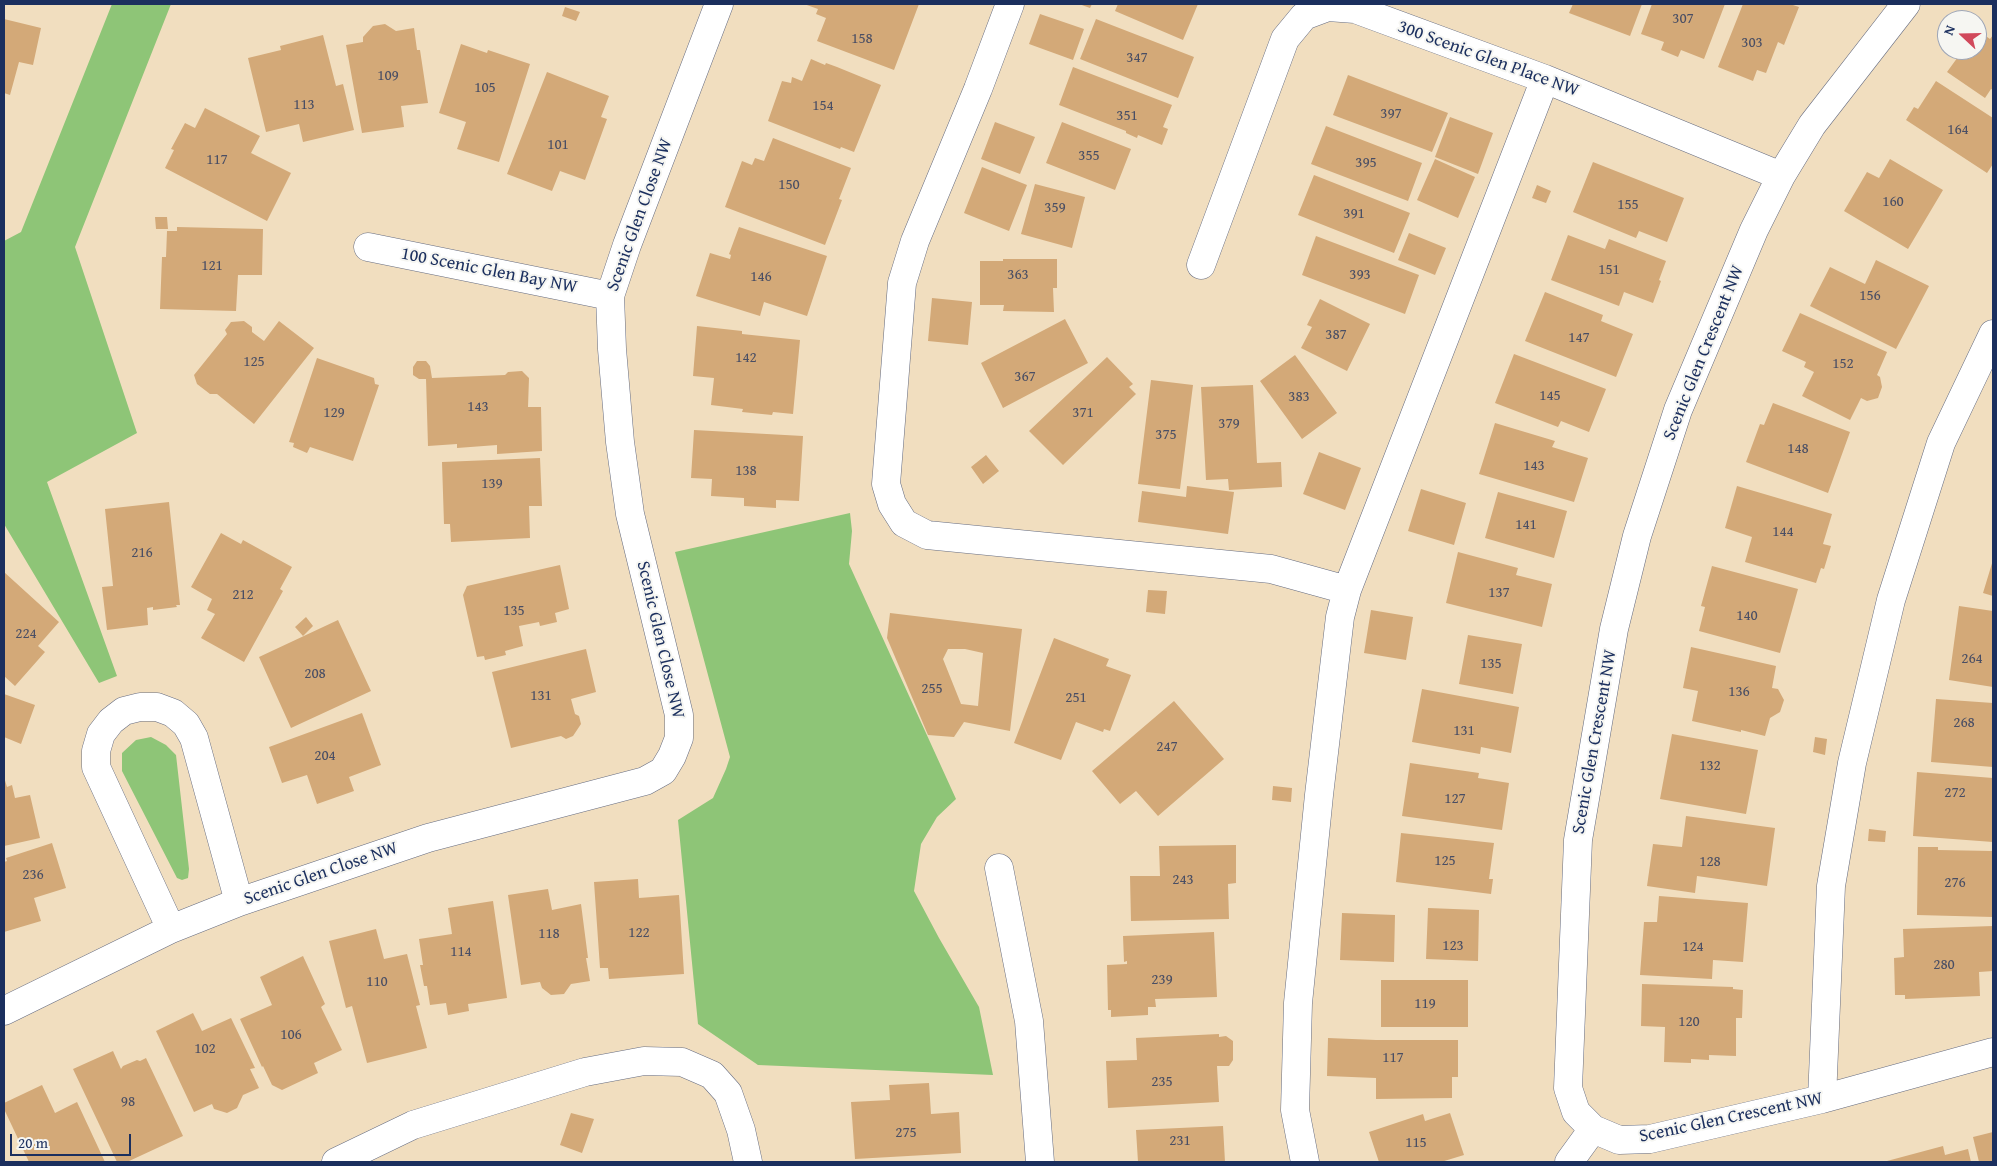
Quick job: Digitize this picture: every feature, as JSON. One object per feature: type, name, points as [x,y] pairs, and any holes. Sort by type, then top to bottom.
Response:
[{"type":"street","name":"Scenic Glen Close NW","points":[[4,1011],[171,929],[239,902],[428,838],[645,781],[663,771],[672,756],[679,738],[679,715],[630,514],[620,442],[612,349],[610,296],[627,245],[719,4]]},
{"type":"street","points":[[1010,4],[978,89],[915,241],[902,283],[886,484],[892,504],[904,523],[928,535],[1271,569],[1346,590]]},
{"type":"street","name":"Scenic Glen Crescent NW","points":[[1906,4],[1812,125],[1781,176],[1754,230],[1678,410],[1637,536],[1614,629],[1578,840],[1568,1088],[1576,1112],[1593,1129],[1619,1140],[1650,1139],[1822,1099],[1993,1052]]},
{"type":"street","name":"300 Scenic Glen Place NW","points":[[1201,265],[1285,39],[1304,16],[1328,7],[1355,9],[1545,80],[1781,176]]},
{"type":"street","points":[[1305,1162],[1295,1110],[1298,1003],[1318,795],[1340,617],[1346,590],[1545,80]]},
{"type":"street","name":"100 Scenic Glen Bay NW","points":[[368,247],[610,296]]},
{"type":"street","points":[[1822,1099],[1831,886],[1852,763],[1891,600],[1941,443],[1993,334]]},
{"type":"street","points":[[171,929],[96,767],[96,750],[100,734],[111,721],[124,711],[140,707],[157,707],[173,713],[186,724],[194,738],[239,902]]},
{"type":"street","points":[[999,868],[1030,1021],[1040,1162]]},
{"type":"street","points":[[336,1162],[413,1125],[585,1072],[644,1060],[682,1062],[712,1075],[728,1093],[741,1130],[748,1162]]},
{"type":"street","points":[[1569,1162],[1593,1129]]},
{"type":"green space","points":[[112,4],[171,4],[75,247],[137,433],[47,482],[117,676],[99,683],[4,524],[4,241],[21,232]]},
{"type":"green space","points":[[850,513],[852,531],[849,564],[956,799],[937,817],[921,844],[914,891],[979,1007],[993,1075],[758,1065],[698,1024],[678,820],[713,798],[730,757],[675,552]]},
{"type":"green space","points":[[151,737],[166,745],[176,755],[189,869],[188,878],[182,880],[177,878],[122,771],[122,753],[136,740]]},
{"type":"building","points":[[804,4],[919,4],[894,70],[817,41],[826,18],[816,14],[818,9]]},
{"type":"building","points":[[1079,4],[1092,4],[1090,8]]},
{"type":"building","points":[[1118,4],[1198,4],[1183,40],[1115,11]]},
{"type":"building","points":[[1573,4],[1642,4],[1630,36],[1569,13]]},
{"type":"building","points":[[1652,4],[1725,4],[1704,59],[1681,50],[1678,57],[1661,50],[1664,42],[1641,34]]},
{"type":"building","points":[[1743,4],[1790,4],[1799,7],[1784,45],[1778,42],[1766,73],[1757,70],[1753,81],[1718,67]]},
{"type":"building","points":[[565,7],[580,12],[576,21],[562,16]]},
{"type":"building","points":[[1040,14],[1084,29],[1073,60],[1029,44]]},
{"type":"building","points":[[4,19],[41,28],[33,65],[19,62],[10,95],[4,93]]},
{"type":"building","points":[[1096,19],[1194,57],[1178,98],[1080,59]]},
{"type":"building","points":[[385,24],[396,31],[414,28],[417,50],[420,50],[428,103],[401,106],[404,127],[362,133],[346,45],[363,42],[363,37],[373,26]]},
{"type":"building","points":[[323,35],[336,86],[343,84],[354,130],[303,142],[299,124],[266,132],[248,58],[281,50],[280,46]]},
{"type":"building","points":[[1993,35],[1993,90],[1991,89],[1985,98],[1947,72],[1956,60],[1987,60],[1987,37],[1990,39]]},
{"type":"building","points":[[461,44],[487,53],[488,50],[530,64],[499,162],[457,149],[466,122],[439,113]]},
{"type":"building","points":[[811,59],[825,65],[826,63],[837,67],[881,85],[854,152],[841,147],[840,149],[768,121],[782,81],[791,83],[792,77],[802,81]]},
{"type":"building","points":[[1073,67],[1172,105],[1163,127],[1168,129],[1162,145],[1138,135],[1137,138],[1126,133],[1126,131],[1059,105]]},
{"type":"building","points":[[547,72],[609,96],[601,117],[607,119],[585,180],[560,171],[552,191],[507,174]]},
{"type":"building","points":[[1348,75],[1448,113],[1432,152],[1333,115]]},
{"type":"building","points":[[1936,81],[1993,118],[1993,164],[1987,173],[1906,120],[1914,107],[1918,109]]},
{"type":"building","points":[[205,108],[260,136],[251,153],[291,173],[267,221],[165,168],[174,150],[171,149],[185,123],[195,128]]},
{"type":"building","points":[[1450,117],[1493,133],[1478,174],[1435,157]]},
{"type":"building","points":[[995,122],[1035,137],[1020,174],[981,159]]},
{"type":"building","points":[[1062,122],[1131,149],[1115,190],[1046,163]]},
{"type":"building","points":[[1326,126],[1422,163],[1408,201],[1311,164]]},
{"type":"building","points":[[773,138],[851,168],[839,199],[842,200],[825,245],[725,207],[742,161],[752,165],[755,158],[764,161]]},
{"type":"building","points":[[1435,159],[1475,177],[1458,218],[1417,200]]},
{"type":"building","points":[[1890,159],[1943,190],[1908,249],[1844,211],[1867,172],[1879,178]]},
{"type":"building","points":[[1593,162],[1684,198],[1667,242],[1639,231],[1636,238],[1573,212]]},
{"type":"building","points":[[982,167],[1027,185],[1009,231],[964,213]]},
{"type":"building","points":[[1314,175],[1410,213],[1394,253],[1298,215]]},
{"type":"building","points":[[1035,184],[1085,197],[1072,248],[1021,234]]},
{"type":"building","points":[[1537,185],[1551,191],[1546,203],[1532,198]]},
{"type":"building","points":[[155,217],[167,217],[168,229],[156,229]]},
{"type":"building","points":[[177,227],[263,229],[262,275],[238,275],[236,311],[160,309],[162,257],[166,257],[167,231],[177,231]]},
{"type":"building","points":[[739,227],[827,256],[807,316],[764,302],[760,316],[696,296],[710,253],[730,259],[731,255],[729,254]]},
{"type":"building","points":[[1409,233],[1446,248],[1435,275],[1398,260]]},
{"type":"building","points":[[1568,235],[1605,249],[1609,239],[1666,261],[1653,303],[1624,292],[1619,306],[1551,280]]},
{"type":"building","points":[[1316,236],[1419,275],[1405,314],[1302,275]]},
{"type":"building","points":[[1003,259],[1057,259],[1057,288],[1053,288],[1054,312],[1003,311],[1004,305],[980,305],[980,261],[1003,261]]},
{"type":"building","points":[[1876,260],[1929,286],[1896,349],[1810,306],[1830,267],[1865,284]]},
{"type":"building","points":[[1545,292],[1603,315],[1601,321],[1633,334],[1616,377],[1525,341]]},
{"type":"building","points":[[932,298],[972,302],[968,345],[928,341]]},
{"type":"building","points":[[1320,299],[1370,324],[1347,371],[1301,348],[1312,327],[1307,325]]},
{"type":"building","points":[[1800,313],[1887,352],[1877,375],[1880,377],[1882,387],[1878,398],[1867,401],[1861,398],[1850,420],[1802,396],[1814,372],[1804,367],[1806,362],[1782,351]]},
{"type":"building","points":[[1065,319],[1088,363],[1003,408],[981,363]]},
{"type":"building","points":[[244,321],[252,327],[252,332],[264,341],[279,321],[314,348],[254,424],[217,394],[210,394],[197,384],[194,375],[227,334],[225,330],[231,322]]},
{"type":"building","points":[[697,326],[742,331],[742,334],[800,340],[793,414],[773,412],[772,415],[742,412],[743,409],[711,405],[714,378],[693,376]]},
{"type":"building","points":[[1514,354],[1606,389],[1589,432],[1561,421],[1558,427],[1495,403]]},
{"type":"building","points":[[1295,355],[1337,413],[1302,439],[1260,381]]},
{"type":"building","points":[[1107,357],[1133,384],[1129,387],[1136,394],[1063,465],[1029,431]]},
{"type":"building","points":[[317,358],[374,378],[375,384],[379,385],[353,461],[310,447],[307,453],[293,447],[294,443],[289,442]]},
{"type":"building","points":[[417,361],[426,361],[430,366],[432,378],[505,375],[508,372],[522,371],[529,378],[528,407],[541,407],[542,451],[497,454],[497,445],[457,448],[457,444],[428,446],[426,379],[419,379],[413,375],[413,367]]},
{"type":"building","points":[[1151,380],[1193,385],[1180,489],[1138,484]]},
{"type":"building","points":[[1253,385],[1257,463],[1281,462],[1282,487],[1229,490],[1228,479],[1206,480],[1201,387]]},
{"type":"building","points":[[1773,403],[1850,432],[1828,493],[1746,462],[1760,424],[1764,425]]},
{"type":"building","points":[[1495,423],[1555,441],[1552,447],[1588,458],[1574,502],[1479,474]]},
{"type":"building","points":[[694,430],[803,436],[799,501],[776,500],[776,508],[744,506],[744,498],[711,496],[712,479],[691,478]]},
{"type":"building","points":[[1319,452],[1361,468],[1345,510],[1303,494]]},
{"type":"building","points":[[986,455],[999,471],[983,484],[971,467]]},
{"type":"building","points":[[540,458],[542,506],[529,506],[530,538],[451,542],[450,524],[444,524],[442,462]]},
{"type":"building","points":[[1187,486],[1234,492],[1228,534],[1138,522],[1142,491],[1186,497]]},
{"type":"building","points":[[1737,486],[1832,514],[1823,544],[1831,546],[1824,569],[1821,568],[1816,583],[1745,562],[1752,537],[1725,528]]},
{"type":"building","points":[[1421,489],[1466,503],[1454,545],[1408,531]]},
{"type":"building","points":[[1498,492],[1567,511],[1554,558],[1485,538]]},
{"type":"building","points":[[169,502],[180,605],[153,610],[153,607],[147,608],[148,625],[107,630],[102,587],[113,586],[105,509]]},
{"type":"building","points":[[221,533],[241,544],[243,540],[292,567],[280,589],[283,591],[244,662],[201,638],[215,614],[207,610],[212,599],[191,587]]},
{"type":"building","points":[[1458,552],[1518,568],[1516,575],[1552,584],[1542,627],[1446,603]]},
{"type":"building","points":[[1993,560],[1993,596],[1983,593]]},
{"type":"building","points":[[560,565],[569,609],[555,613],[557,622],[540,626],[539,622],[519,626],[523,646],[505,651],[506,655],[485,660],[484,656],[477,657],[463,595],[467,586]]},
{"type":"building","points":[[1712,566],[1798,589],[1780,653],[1699,631],[1705,607],[1701,606]]},
{"type":"building","points":[[4,572],[59,622],[38,646],[45,652],[15,686],[4,676]]},
{"type":"building","points":[[1148,590],[1167,591],[1165,614],[1146,612]]},
{"type":"building","points":[[1959,606],[1993,611],[1993,687],[1949,680]]},
{"type":"building","points":[[1371,610],[1413,617],[1406,660],[1364,653]]},
{"type":"building","points":[[890,613],[1022,629],[1010,731],[964,722],[954,737],[928,735],[887,638]],"holes":[[[948,649],[965,649],[983,653],[978,706],[961,704],[943,659]]]},
{"type":"building","points":[[306,617],[313,626],[303,636],[295,627]]},
{"type":"building","points":[[338,620],[371,691],[291,728],[259,657]]},
{"type":"building","points":[[1468,635],[1522,644],[1513,694],[1459,684]]},
{"type":"building","points":[[1054,638],[1109,659],[1106,666],[1131,675],[1110,731],[1104,729],[1103,732],[1076,722],[1061,760],[1014,743]]},
{"type":"building","points":[[1691,647],[1776,666],[1772,688],[1778,689],[1784,700],[1780,712],[1770,718],[1765,736],[1692,721],[1698,691],[1683,688]]},
{"type":"building","points":[[586,649],[596,692],[571,699],[575,714],[579,716],[581,724],[573,736],[566,739],[561,736],[511,748],[492,672]]},
{"type":"building","points":[[1422,689],[1519,707],[1511,753],[1481,747],[1480,754],[1412,742]]},
{"type":"building","points":[[4,694],[35,705],[21,744],[4,737]]},
{"type":"building","points":[[1936,699],[1993,703],[1993,767],[1931,762]]},
{"type":"building","points":[[1174,701],[1224,759],[1158,816],[1136,791],[1120,804],[1092,771]]},
{"type":"building","points":[[362,713],[381,765],[349,777],[354,791],[317,804],[307,775],[282,783],[269,747]]},
{"type":"building","points":[[1672,734],[1758,750],[1746,814],[1660,799]]},
{"type":"building","points":[[1815,737],[1827,739],[1825,755],[1813,752]]},
{"type":"building","points":[[1410,763],[1479,773],[1478,778],[1509,783],[1502,830],[1402,816]]},
{"type":"building","points":[[1917,772],[1993,778],[1993,842],[1913,836]]},
{"type":"building","points":[[4,777],[7,787],[12,785],[15,798],[30,795],[40,838],[4,846]]},
{"type":"building","points":[[1273,786],[1292,788],[1291,802],[1272,800]]},
{"type":"building","points":[[1686,816],[1775,828],[1767,886],[1697,876],[1695,893],[1647,886],[1653,844],[1682,847]]},
{"type":"building","points":[[1869,829],[1886,831],[1885,842],[1868,841]]},
{"type":"building","points":[[1401,833],[1494,843],[1489,879],[1493,879],[1491,894],[1396,882]]},
{"type":"building","points":[[52,843],[66,888],[34,898],[41,921],[4,932],[4,862],[7,861],[6,858]]},
{"type":"building","points":[[1236,845],[1236,883],[1228,884],[1229,919],[1131,921],[1130,876],[1160,876],[1159,846]]},
{"type":"building","points":[[1918,847],[1938,847],[1938,850],[1993,851],[1993,917],[1917,915]]},
{"type":"building","points":[[638,879],[639,898],[679,895],[684,974],[609,979],[608,968],[600,968],[594,882]]},
{"type":"building","points":[[548,889],[552,910],[581,904],[590,981],[571,984],[564,994],[551,995],[542,988],[540,982],[521,985],[508,895]]},
{"type":"building","points":[[1659,896],[1748,903],[1743,962],[1713,960],[1712,979],[1640,975],[1644,922],[1657,922]]},
{"type":"building","points":[[493,901],[507,998],[468,1004],[469,1011],[448,1015],[446,1003],[430,1005],[427,986],[424,986],[420,965],[423,965],[419,939],[452,934],[448,908]]},
{"type":"building","points":[[1428,908],[1479,910],[1478,961],[1426,959]]},
{"type":"building","points":[[1342,913],[1395,915],[1394,962],[1340,960]]},
{"type":"building","points":[[1993,926],[1993,971],[1979,972],[1980,996],[1905,999],[1905,995],[1895,995],[1894,958],[1904,957],[1903,929]]},
{"type":"building","points":[[376,929],[384,959],[407,954],[420,1005],[416,1006],[427,1048],[367,1063],[352,1006],[346,1008],[329,941]]},
{"type":"building","points":[[1214,932],[1217,997],[1155,999],[1156,1007],[1148,1007],[1148,1015],[1111,1017],[1111,1010],[1108,1010],[1107,965],[1127,964],[1127,961],[1124,962],[1123,936]]},
{"type":"building","points":[[303,956],[325,1004],[321,1007],[342,1050],[314,1063],[318,1073],[282,1090],[272,1085],[240,1019],[272,1005],[260,977]]},
{"type":"building","points":[[1381,980],[1468,980],[1468,1027],[1381,1027]]},
{"type":"building","points":[[1642,984],[1733,987],[1733,989],[1743,990],[1742,1018],[1736,1018],[1736,1056],[1709,1055],[1709,1060],[1691,1059],[1691,1063],[1664,1062],[1665,1027],[1641,1026]]},
{"type":"building","points":[[193,1013],[202,1031],[231,1018],[255,1068],[250,1069],[259,1088],[243,1095],[237,1108],[227,1113],[214,1109],[212,1104],[194,1112],[156,1031]]},
{"type":"building","points":[[1219,1034],[1219,1037],[1226,1036],[1233,1041],[1233,1060],[1229,1066],[1217,1066],[1219,1102],[1108,1108],[1106,1061],[1137,1060],[1136,1038]]},
{"type":"building","points":[[1328,1038],[1458,1040],[1458,1077],[1452,1077],[1452,1098],[1376,1099],[1376,1078],[1327,1076]]},
{"type":"building","points":[[113,1051],[121,1069],[123,1066],[146,1058],[183,1136],[127,1162],[117,1162],[73,1069]]},
{"type":"building","points":[[929,1083],[931,1114],[959,1112],[961,1153],[855,1159],[851,1102],[890,1100],[889,1085]]},
{"type":"building","points":[[42,1085],[55,1113],[77,1102],[105,1162],[29,1162],[4,1109],[4,1103]]},
{"type":"building","points":[[571,1113],[594,1119],[582,1153],[560,1145]]},
{"type":"building","points":[[1450,1113],[1464,1155],[1441,1162],[1379,1162],[1369,1132],[1423,1114],[1425,1121]]},
{"type":"building","points":[[1223,1126],[1225,1162],[1138,1162],[1136,1130]]},
{"type":"building","points":[[1993,1132],[1993,1162],[1979,1162],[1973,1137]]},
{"type":"building","points":[[1943,1146],[1945,1155],[1968,1149],[1971,1162],[1887,1161]]}]
